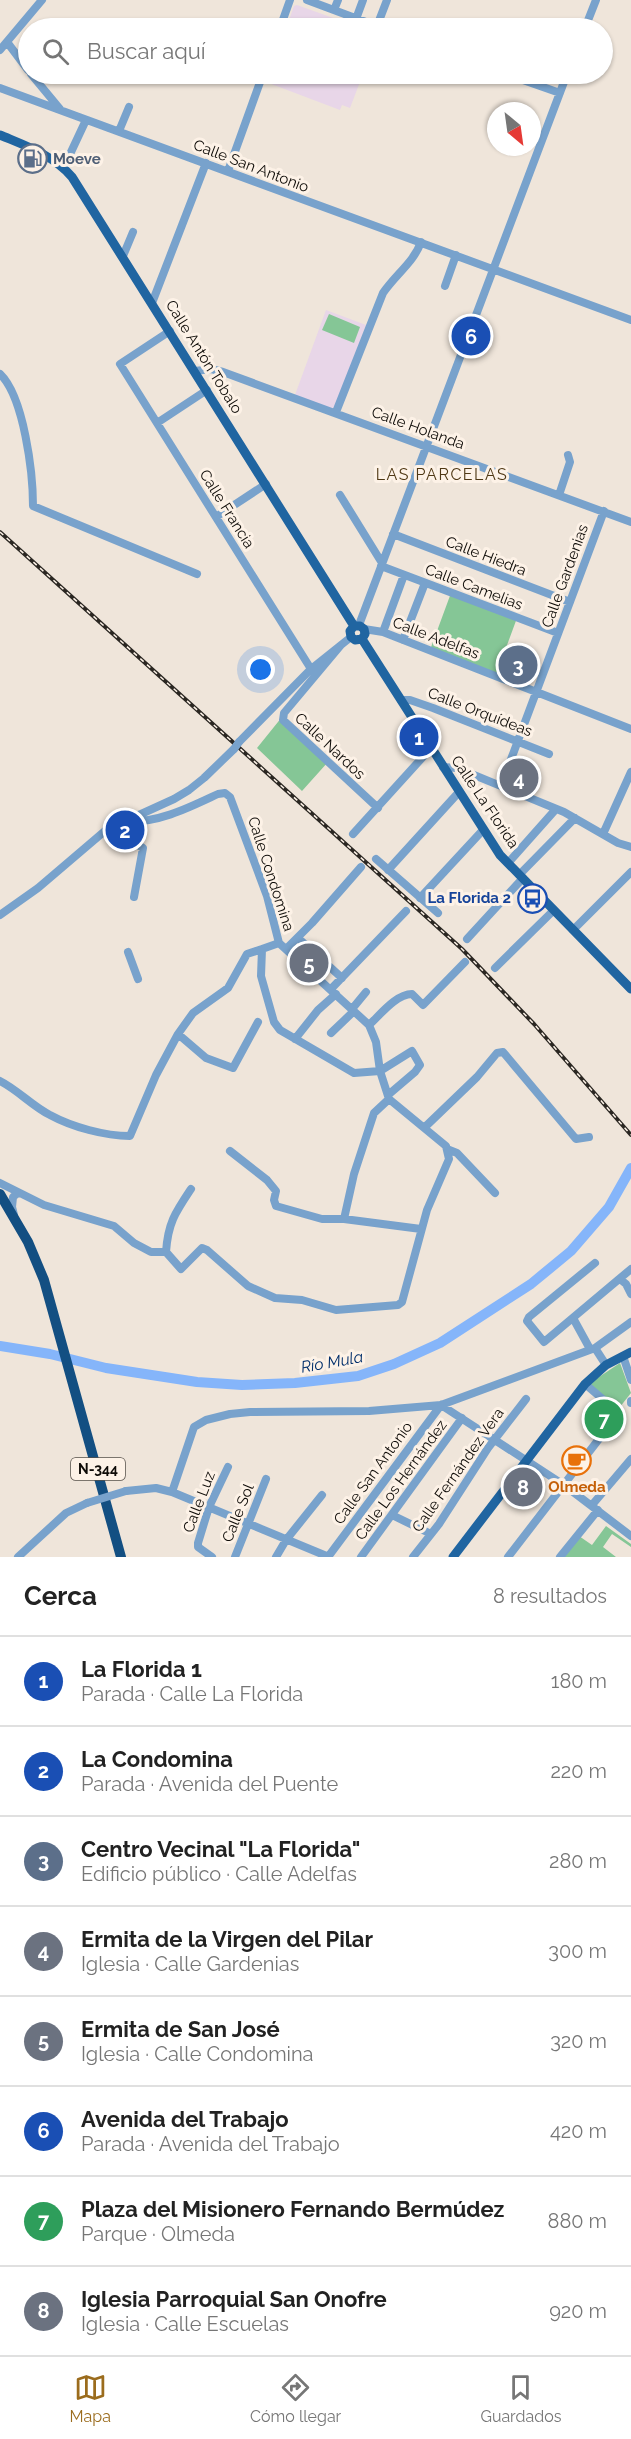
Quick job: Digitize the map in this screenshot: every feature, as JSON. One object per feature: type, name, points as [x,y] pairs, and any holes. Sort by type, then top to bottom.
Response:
[{"type":"highway","name":"N-344","points":[[0,1195],[16,1219],[44,1280],[74,1381],[121,1557]]},
{"type":"main road","name":"Calle Antón Tobalo","points":[[0,135],[43,153],[64,167],[83,192],[360,630]]},
{"type":"main road","points":[[351,637],[355,640],[360,630]]},
{"type":"main road","name":"Calle La Florida","points":[[360,630],[431,748],[483,830],[507,863],[631,989]]},
{"type":"main road","points":[[453,1557],[585,1384],[606,1365],[627,1354]]},
{"type":"street","points":[[27,18],[42,0]]},
{"type":"street","points":[[284,18],[290,0]]},
{"type":"street","points":[[334,10],[338,0]]},
{"type":"street","points":[[356,18],[363,0]]},
{"type":"street","points":[[382,18],[387,0]]},
{"type":"street","points":[[589,18],[596,0]]},
{"type":"street","points":[[312,1],[354,18]]},
{"type":"street","points":[[0,50],[18,29]]},
{"type":"street","points":[[7,42],[18,57]]},
{"type":"street","points":[[39,84],[61,111]]},
{"type":"street","points":[[228,171],[259,84]]},
{"type":"street","points":[[534,84],[560,93]]},
{"type":"street","points":[[360,630],[381,565],[563,84]]},
{"type":"street","name":"Calle San Antonio","points":[[0,88],[631,320]]},
{"type":"street","points":[[119,131],[129,107]]},
{"type":"street","points":[[64,167],[86,120]]},
{"type":"street","points":[[152,303],[206,164]]},
{"type":"street","points":[[123,256],[133,232]]},
{"type":"street","points":[[336,412],[383,293],[413,258],[421,242]]},
{"type":"street","points":[[445,286],[456,255]]},
{"type":"street","name":"Calle Francia","points":[[170,331],[120,364],[311,669]]},
{"type":"street","name":"Calle Holanda","points":[[195,371],[211,369],[336,412],[631,522]]},
{"type":"street","points":[[0,374],[16,399],[33,486],[33,506],[37,510],[197,574]]},
{"type":"street","points":[[157,423],[207,390]]},
{"type":"street","points":[[559,495],[570,462],[568,455]]},
{"type":"street","points":[[216,517],[266,484]]},
{"type":"street","points":[[340,495],[381,565]]},
{"type":"street","name":"Calle Gardenias","points":[[501,786],[604,511]]},
{"type":"street","name":"Calle Hiedra","points":[[393,534],[570,603]]},
{"type":"street","name":"Calle Camelias","points":[[381,565],[558,633]]},
{"type":"street","points":[[383,633],[404,575]]},
{"type":"street","points":[[403,640],[425,583]]},
{"type":"street","name":"Calle Adelfas","points":[[360,630],[383,633],[403,640],[631,729]]},
{"type":"street","points":[[0,915],[46,881],[106,830],[189,790],[204,778],[311,669],[351,637]]},
{"type":"street","name":"Calle Nardos","points":[[340,645],[284,713],[283,720],[378,808]]},
{"type":"street","name":"Calle Orquídeas","points":[[401,700],[410,700],[425,705],[549,754]]},
{"type":"street","points":[[353,834],[431,748]]},
{"type":"street","points":[[443,767],[457,768],[556,808],[631,848]]},
{"type":"street","points":[[603,834],[631,772]]},
{"type":"street","points":[[388,870],[459,792]]},
{"type":"street","name":"Calle Condomina","points":[[123,823],[148,822],[176,813],[218,794],[225,793],[230,797],[267,896],[279,943],[369,1025]]},
{"type":"street","points":[[507,863],[556,808]]},
{"type":"street","points":[[467,939],[575,818]]},
{"type":"street","points":[[123,823],[123,836],[143,848],[134,897]]},
{"type":"street","points":[[420,898],[483,830]]},
{"type":"street","points":[[376,859],[438,913]]},
{"type":"street","points":[[286,950],[361,867]]},
{"type":"street","points":[[573,930],[631,872]]},
{"type":"street","points":[[295,1039],[334,992],[342,978],[406,910]]},
{"type":"street","points":[[495,968],[554,910]]},
{"type":"street","points":[[298,939],[342,978]]},
{"type":"street","points":[[0,1081],[15,1088],[49,1115],[118,1136],[130,1136],[156,1075],[193,1012],[228,988],[247,954],[279,943]]},
{"type":"street","points":[[262,949],[261,976],[274,1022],[280,1030],[354,1073],[380,1071],[412,1052],[420,1065],[416,1072],[374,1113],[354,1174],[344,1219]]},
{"type":"street","points":[[300,962],[310,950]]},
{"type":"street","points":[[128,952],[138,979]]},
{"type":"street","points":[[465,962],[423,1005],[412,994],[407,994],[387,1007],[369,1025],[376,1042],[380,1071],[388,1097],[447,1149],[457,1153],[495,1193]]},
{"type":"street","points":[[331,1033],[366,992]]},
{"type":"street","points":[[178,1034],[206,1058],[233,1068],[258,1022]]},
{"type":"street","points":[[424,1127],[477,1077],[496,1053],[503,1052],[576,1139],[589,1137]]},
{"type":"street","points":[[0,1183],[44,1205],[114,1226],[135,1243],[151,1252],[166,1252],[181,1269],[202,1248],[248,1286],[263,1294],[275,1298],[302,1300],[328,1310],[346,1310],[398,1305],[402,1302],[421,1229],[437,1182],[449,1159],[447,1149]]},
{"type":"street","points":[[230,1151],[272,1185],[276,1191],[274,1200],[276,1206],[322,1219],[344,1219],[421,1229]]},
{"type":"street","points":[[166,1252],[171,1219],[191,1189]]},
{"type":"street","points":[[16,1219],[12,1207],[13,1197],[18,1193]]},
{"type":"street","points":[[595,1263],[529,1317],[527,1321],[544,1342],[631,1269]]},
{"type":"street","points":[[620,1279],[626,1284],[631,1294]]},
{"type":"street","points":[[573,1318],[606,1365]]},
{"type":"street","points":[[172,1492],[194,1427],[206,1420],[250,1412],[369,1411],[441,1405],[593,1348],[631,1322]]},
{"type":"street","points":[[627,1354],[631,1380]]},
{"type":"street","points":[[508,1557],[619,1413],[585,1384]]},
{"type":"street","name":"Calle Fernández Vera","points":[[413,1557],[526,1399]]},
{"type":"street","points":[[441,1405],[528,1459],[631,1536]]},
{"type":"street","name":"Calle San Antonio","points":[[327,1556],[441,1405]]},
{"type":"street","name":"Calle Los Hernández","points":[[361,1557],[462,1418]]},
{"type":"street","points":[[560,1557],[630,1462]]},
{"type":"street","name":"Calle Luz","points":[[198,1546],[209,1508],[228,1467]]},
{"type":"street","name":"Calle Sol","points":[[235,1557],[266,1479]]},
{"type":"street","points":[[18,1557],[66,1513],[87,1503],[126,1491],[156,1488],[172,1492],[327,1556]]},
{"type":"street","points":[[276,1557],[286,1540],[322,1495]]},
{"type":"street","points":[[392,1515],[431,1534]]},
{"type":"street","name":"Calle Sol","points":[[198,1546],[212,1557]]},
{"type":"shaded area","points":[[297,5],[333,18],[290,18],[294,6]]},
{"type":"shaded area","points":[[271,84],[359,84],[350,108],[342,105],[340,110]]},
{"type":"shaded area","points":[[326,310],[366,325],[332,409],[295,395]]},
{"type":"green space","points":[[329,314],[360,327],[354,343],[322,330]]},
{"type":"green space","points":[[451,593],[517,618],[496,675],[430,650]]},
{"type":"green space","points":[[282,717],[328,762],[302,791],[257,748]]},
{"type":"green space","points":[[620,1363],[631,1393],[597,1436],[588,1428],[609,1408],[584,1387]]},
{"type":"green space","points":[[606,1526],[631,1544],[631,1547],[612,1534],[603,1547],[616,1557],[563,1557],[579,1536],[592,1545]]},
{"type":"waterway","name":"Río Mula","points":[[0,1346],[50,1354],[106,1368],[197,1382],[242,1385],[295,1383],[358,1376],[394,1364],[440,1343],[531,1284],[571,1251],[609,1207],[631,1168]]},
{"type":"railway","points":[[0,532],[462,949],[534,1024],[631,1135]]},
{"type":"place","name":"Moeve","points":[[32,159]]},
{"type":"place","name":"Avenida del Trabajo","points":[[471,336]]},
{"type":"place","name":"Centro Vecinal \"La Florida\"","points":[[518,665]]},
{"type":"place","name":"La Florida 1","points":[[419,737]]},
{"type":"place","name":"Ermita de la Virgen del Pilar","points":[[519,778]]},
{"type":"place","name":"La Condomina","points":[[125,830]]},
{"type":"place","name":"La Florida 2","points":[[532,898]]},
{"type":"place","name":"Ermita de San José","points":[[309,963]]},
{"type":"place","name":"Plaza del Misionero Fernando Bermúdez","points":[[604,1419]]},
{"type":"place","name":"Olmeda","points":[[577,1460]]},
{"type":"place","name":"Iglesia Parroquial San Onofre","points":[[523,1487]]},
{"type":"district","name":"LAS PARCELAS","points":[[442,474]]}]
